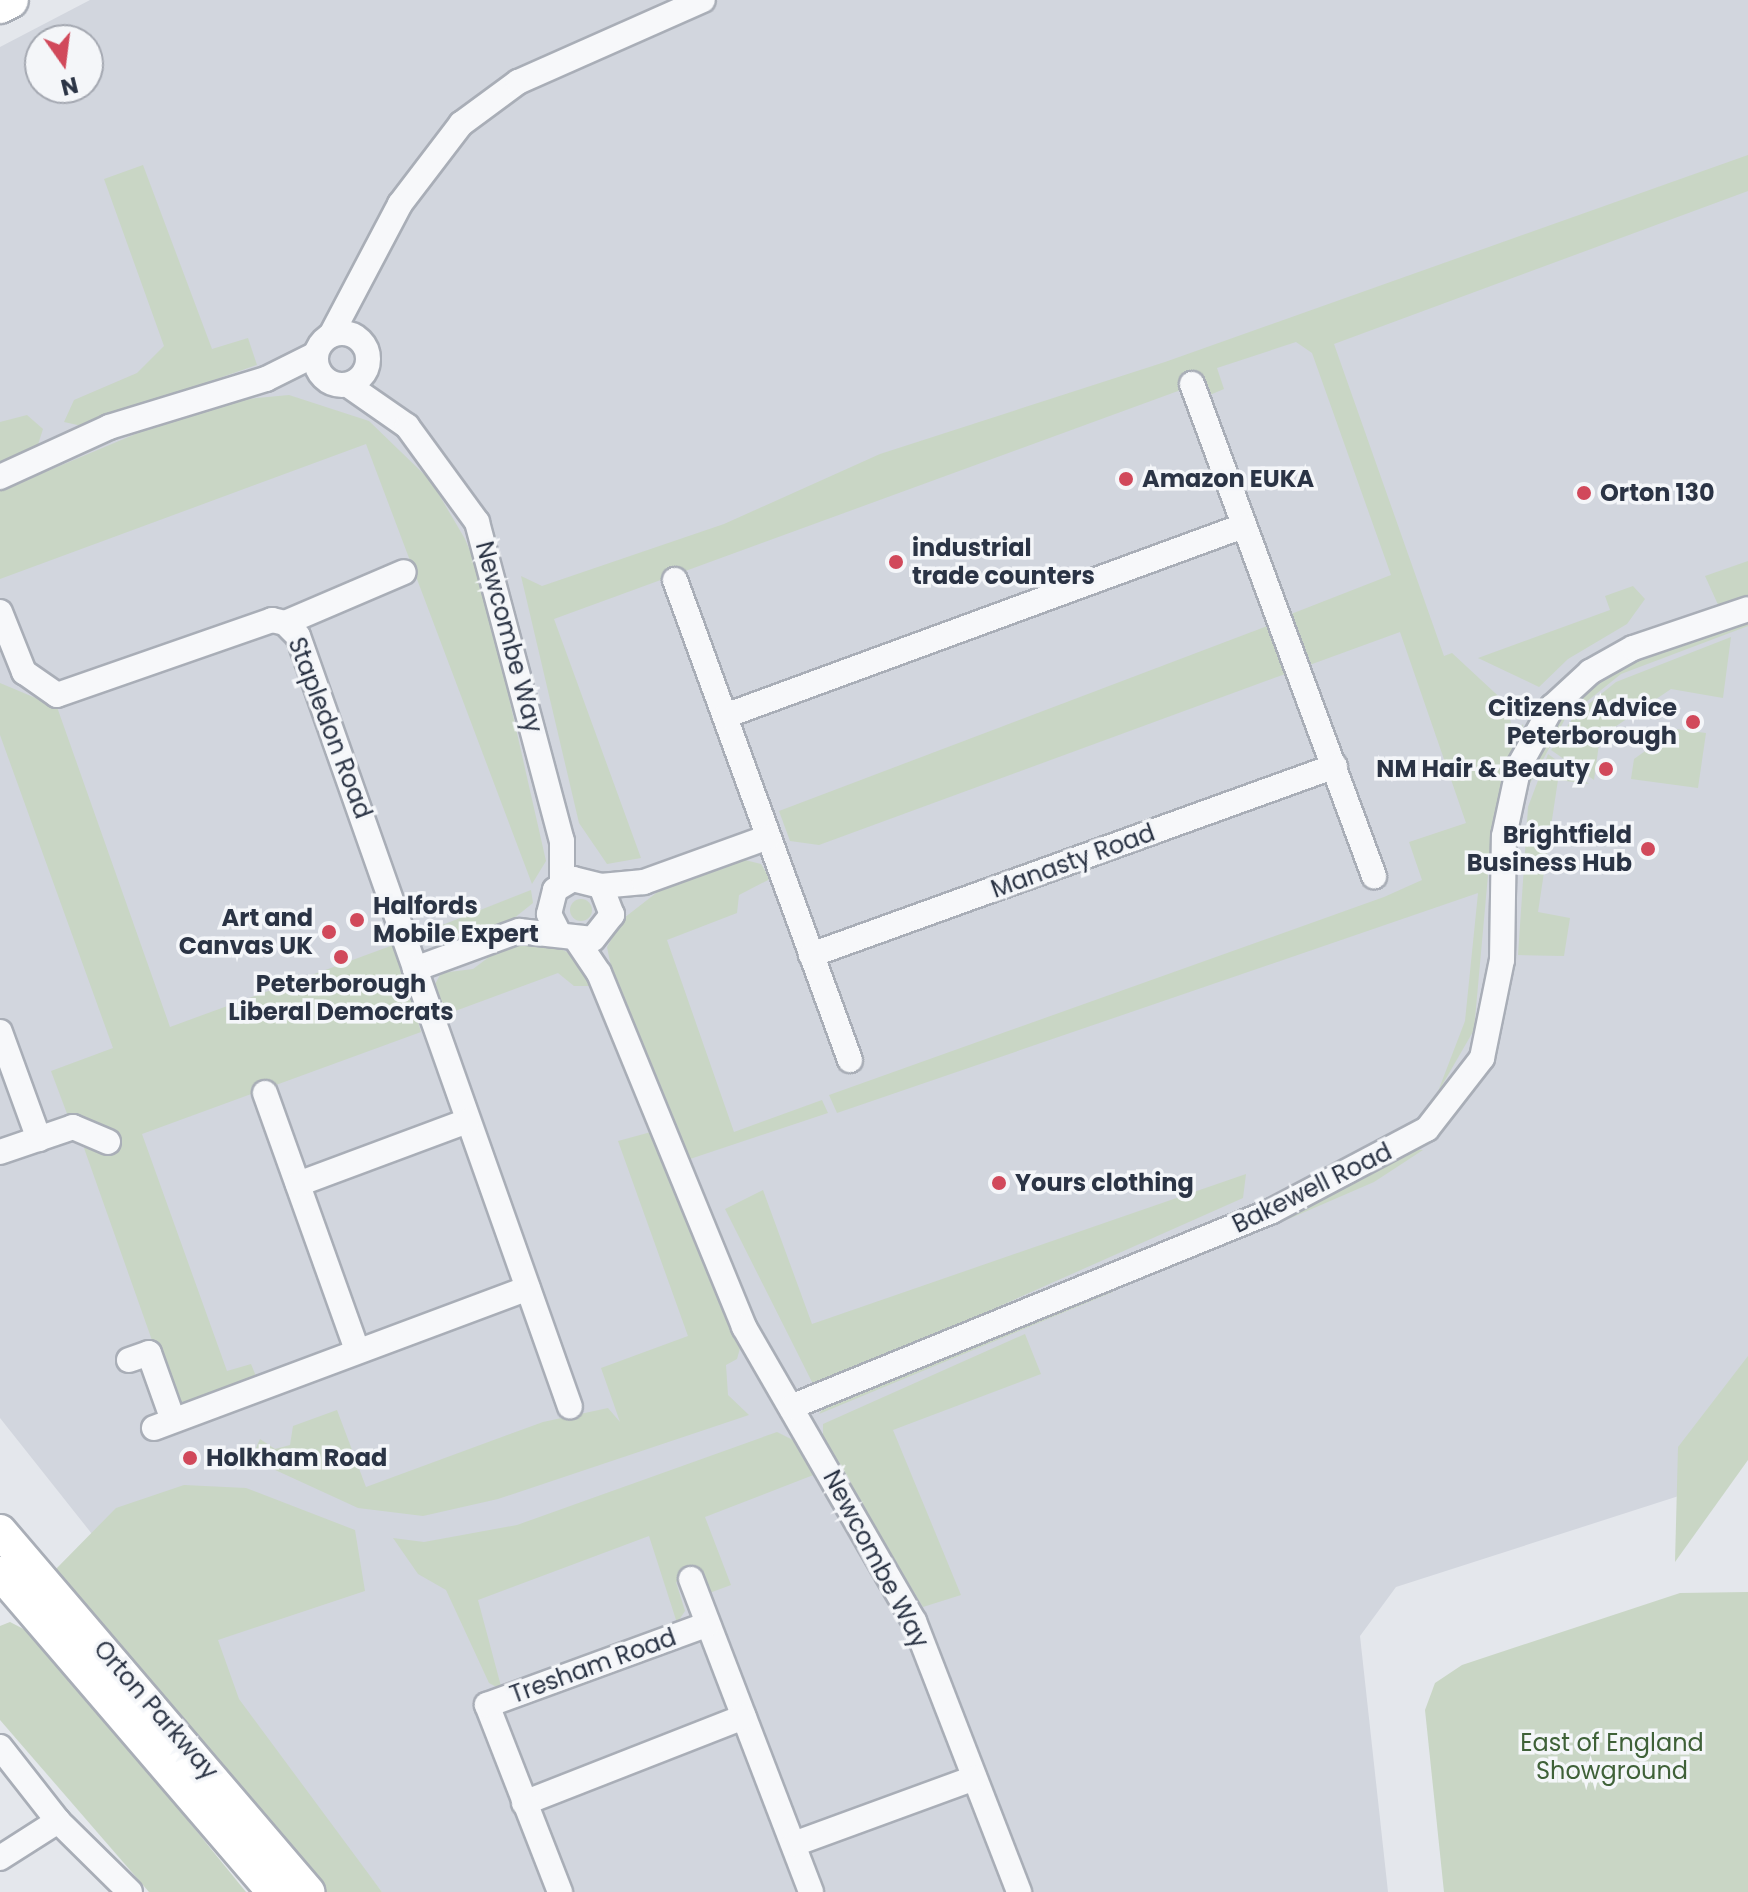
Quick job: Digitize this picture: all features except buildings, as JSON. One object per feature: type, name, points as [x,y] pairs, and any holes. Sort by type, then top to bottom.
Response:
[{"type":"highway","points":[[0,5],[10,0]]},
{"type":"main road","name":"Orton Parkway","points":[[0,1531],[308,1892]]},
{"type":"main road","name":"Orton Parkway","points":[[0,1573],[273,1892]]},
{"type":"street","points":[[337,382],[324,344],[413,183],[461,124],[518,82],[703,0]]},
{"type":"street","points":[[337,382],[364,351],[355,292]]},
{"type":"street","points":[[324,344],[364,351]]},
{"type":"street","name":"Newcombe Way","points":[[0,477],[163,406],[266,379],[324,344]]},
{"type":"street","name":"Newcombe Way","points":[[364,351],[394,412],[477,522],[562,841],[556,892],[568,938],[599,973],[744,1327],[914,1621],[1019,1892]]},
{"type":"street","name":"Newcombe Way","points":[[266,379],[337,382],[394,412]]},
{"type":"street","points":[[1192,384],[1374,876]]},
{"type":"street","points":[[725,716],[1243,526]]},
{"type":"street","points":[[285,623],[404,572]]},
{"type":"street","points":[[675,580],[850,1060]]},
{"type":"street","name":"Bakewell Road","points":[[791,1407],[1272,1211],[1427,1129],[1482,1058],[1502,960],[1504,836],[1519,766],[1552,707],[1590,672],[1633,648],[1748,609]]},
{"type":"street","name":"Stapledon Road","points":[[0,612],[8,659],[57,695],[272,620],[285,623],[298,636],[415,969]]},
{"type":"street","name":"Manasty Road","points":[[811,955],[1335,766]]},
{"type":"street","points":[[570,1406],[415,969],[519,931],[556,892],[595,883],[644,882],[768,837]]},
{"type":"street","name":"Newcombe Way","points":[[562,841],[595,883],[607,924]]},
{"type":"street","points":[[519,931],[568,938],[607,924],[644,882]]},
{"type":"street","points":[[599,973],[607,924]]},
{"type":"street","points":[[0,1032],[39,1139]]},
{"type":"street","points":[[265,1093],[357,1350]]},
{"type":"street","points":[[298,1184],[467,1121]]},
{"type":"street","points":[[0,1152],[73,1127],[108,1142]]},
{"type":"street","points":[[129,1360],[149,1353],[164,1424],[528,1288]]},
{"type":"street","name":"Tresham Road","points":[[691,1579],[811,1892]]},
{"type":"street","name":"Tresham Road","points":[[560,1892],[487,1705],[708,1624]]},
{"type":"street","points":[[524,1803],[744,1717]]},
{"type":"street","points":[[0,1747],[58,1821],[130,1892]]},
{"type":"street","points":[[794,1844],[974,1778]]},
{"type":"street","points":[[0,1858],[58,1821]]},
{"type":"shaded area","points":[[90,0],[1748,0],[1748,1442],[1688,1493],[1396,1587],[1360,1636],[1388,1892],[382,1892],[110,1542],[92,1534],[0,1418],[0,47],[24,34],[24,104],[104,104],[104,24],[44,24]]},
{"type":"green space","points":[[1748,155],[1748,191],[1334,344],[1444,656],[1452,653],[1508,705],[1513,738],[1523,724],[1524,734],[1492,831],[1474,1030],[1437,1094],[1465,1021],[1478,893],[837,1113],[829,1095],[1384,897],[1422,880],[1409,842],[1466,823],[1400,632],[1304,667],[1286,616],[1391,575],[1312,353],[1296,342],[1217,368],[1224,389],[1205,397],[1200,383],[554,619],[641,858],[607,864],[579,823],[521,576],[542,586],[724,524],[880,454],[1165,362]]},
{"type":"green space","points":[[143,165],[212,349],[248,338],[257,365],[82,426],[64,422],[74,400],[137,373],[164,346],[104,179]]},
{"type":"green space","points":[[289,395],[369,421],[431,481],[465,539],[482,579],[546,861],[532,884],[366,444],[0,579],[0,491],[145,430],[247,399]]},
{"type":"green space","points":[[27,415],[43,429],[36,451],[0,467],[0,422]]},
{"type":"green space","points":[[1748,561],[1748,599],[1720,609],[1705,576]]},
{"type":"green space","points":[[1633,586],[1645,599],[1627,624],[1568,659],[1539,687],[1478,658],[1610,610],[1605,596]]},
{"type":"green space","points":[[1748,618],[1748,626],[1621,674],[1565,719],[1527,789],[1507,888],[1525,772],[1559,713],[1629,659]]},
{"type":"green space","points":[[1270,625],[1288,673],[819,845],[790,841],[779,811]]},
{"type":"green space","points":[[1731,637],[1723,698],[1671,689],[1600,737],[1594,780],[1551,750],[1575,715],[1616,682]]},
{"type":"green space","points":[[0,683],[57,707],[170,1027],[396,944],[421,1032],[142,1134],[227,1371],[251,1364],[258,1381],[177,1411],[84,1148],[115,1137],[99,1123],[69,1119],[51,1071],[113,1048],[0,735]]},
{"type":"green space","points":[[1676,729],[1706,733],[1698,788],[1631,779],[1634,759]]},
{"type":"green space","points":[[1548,754],[1589,784],[1558,780],[1538,912],[1570,918],[1564,956],[1518,955],[1528,807]]},
{"type":"green space","points":[[745,860],[761,864],[770,879],[739,895],[737,913],[667,940],[734,1132],[822,1100],[828,1113],[690,1159],[674,1144],[616,991],[607,947],[624,918],[660,890]]},
{"type":"green space","points":[[531,890],[533,903],[503,927],[444,949],[417,935]]},
{"type":"green space","points":[[577,899],[585,899],[592,910],[585,921],[577,921],[570,914],[570,906]]},
{"type":"green space","points":[[542,940],[567,952],[595,986],[574,986],[558,973],[439,1017],[434,986],[441,973],[473,969],[497,951]]},
{"type":"green space","points":[[651,1132],[742,1341],[737,1359],[726,1365],[728,1395],[749,1415],[498,1499],[423,1516],[358,1508],[251,1459],[260,1439],[275,1449],[290,1445],[293,1426],[337,1410],[366,1487],[543,1422],[608,1408],[620,1422],[601,1368],[688,1336],[618,1141]]},
{"type":"green space","points":[[1412,1149],[1423,1150],[1374,1182],[1277,1224]]},
{"type":"green space","points":[[1246,1174],[1243,1198],[815,1388],[725,1209],[763,1190],[812,1324]]},
{"type":"green space","points":[[1110,1286],[1113,1292],[819,1414],[827,1403]]},
{"type":"green space","points":[[1025,1334],[1041,1374],[893,1430],[961,1595],[923,1607],[823,1444],[823,1424]]},
{"type":"green space","points":[[1748,1356],[1748,1460],[1675,1562],[1678,1447]]},
{"type":"green space","points":[[777,1432],[799,1443],[816,1474],[705,1517],[731,1585],[704,1595],[693,1575],[676,1582],[685,1611],[677,1623],[649,1536],[478,1600],[502,1690],[489,1683],[446,1590],[418,1574],[393,1538],[424,1542],[517,1525]]},
{"type":"green space","points":[[184,1485],[246,1488],[355,1530],[365,1591],[218,1640],[239,1699],[382,1892],[325,1892],[54,1571],[116,1508]]},
{"type":"green space","name":"East of England Showground","points":[[1748,1592],[1748,1892],[1444,1892],[1425,1710],[1435,1683],[1462,1665],[1680,1593]]},
{"type":"green space","points":[[10,1622],[39,1637],[246,1892],[149,1892],[0,1720],[0,1626]]},
{"type":"place","name":"Amazon EUKA","points":[[1126,479]]},
{"type":"place","name":"Orton 130","points":[[1584,493]]},
{"type":"place","name":"industrial trade counters","points":[[896,562]]},
{"type":"place","name":"Citizens Advice Peterborough","points":[[1693,722]]},
{"type":"place","name":"NM Hair & Beauty","points":[[1606,769]]},
{"type":"place","name":"Brightfield Business Hub","points":[[1648,849]]},
{"type":"place","name":"Halfords Mobile Expert","points":[[357,920]]},
{"type":"place","name":"Art and Canvas UK","points":[[329,932]]},
{"type":"place","name":"Peterborough Liberal Democrats","points":[[341,957]]},
{"type":"place","name":"Yours clothing","points":[[999,1183]]},
{"type":"place","name":"Holkham Road","points":[[190,1458]]}]
